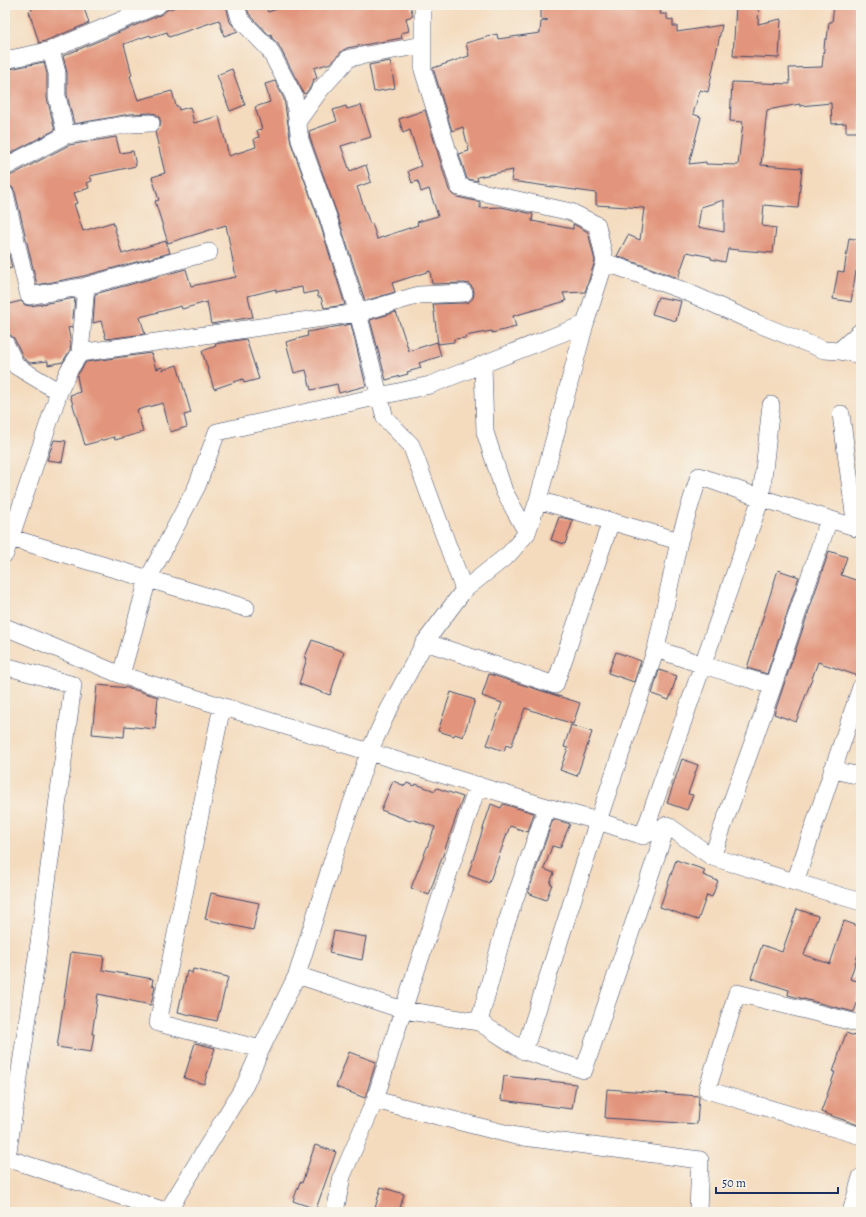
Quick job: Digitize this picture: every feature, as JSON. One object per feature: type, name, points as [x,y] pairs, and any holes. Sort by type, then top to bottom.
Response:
[{"type":"street","points":[[5,60],[48,51],[158,5]]},
{"type":"street","points":[[236,5],[240,18],[269,49],[294,96],[300,140],[328,218],[358,313],[385,418],[411,445],[464,590]]},
{"type":"street","points":[[5,666],[73,685],[40,935],[6,1158],[167,1212],[245,1085],[297,975],[368,752],[387,713],[425,642],[464,590],[509,554],[526,532],[538,500],[585,324],[605,262],[597,225],[571,212],[459,187],[423,70],[423,5]]},
{"type":"street","points":[[297,122],[320,90],[349,58],[423,45]]},
{"type":"street","points":[[48,51],[52,54],[57,73],[57,96],[66,135]]},
{"type":"street","points":[[5,167],[66,135],[131,124],[151,123]]},
{"type":"street","points":[[5,194],[29,296],[86,286],[209,252]]},
{"type":"street","points":[[605,262],[687,292],[756,323],[824,350],[861,355]]},
{"type":"street","points":[[5,554],[59,392],[69,370],[80,353],[86,286]]},
{"type":"street","points":[[80,353],[358,313],[419,296],[464,293]]},
{"type":"street","points":[[121,676],[148,579],[197,486],[217,432],[430,385],[585,324]]},
{"type":"street","points":[[839,351],[861,331]]},
{"type":"street","points":[[5,342],[16,366],[59,392]]},
{"type":"street","points":[[483,365],[485,432],[504,491],[526,532]]},
{"type":"street","points":[[643,836],[760,498],[771,405]]},
{"type":"street","points":[[524,1051],[598,820],[656,648],[679,541],[699,476],[760,498],[859,529],[841,414]]},
{"type":"street","points":[[538,500],[679,541]]},
{"type":"street","points":[[712,857],[773,686],[830,519]]},
{"type":"street","points":[[425,642],[555,685],[611,521]]},
{"type":"street","points":[[11,538],[246,608]]},
{"type":"street","points":[[5,627],[121,676],[547,807],[598,820],[643,836],[667,825]]},
{"type":"street","points":[[656,648],[703,665],[773,686]]},
{"type":"street","points":[[795,882],[861,687]]},
{"type":"street","points":[[222,706],[158,1023],[261,1049]]},
{"type":"street","points":[[832,770],[861,776]]},
{"type":"street","points":[[335,1212],[342,1176],[375,1100],[403,1010],[478,785]]},
{"type":"street","points":[[479,1022],[504,930],[547,807]]},
{"type":"street","points":[[297,975],[403,1010],[479,1022],[524,1051],[584,1070],[667,825]]},
{"type":"street","points":[[667,825],[712,857],[861,902]]},
{"type":"street","points":[[861,1024],[736,993],[707,1090],[861,1136]]},
{"type":"street","points":[[375,1100],[516,1136],[700,1160],[698,1212]]},
{"type":"street","points":[[851,1212],[861,1177]]},
{"type":"building","points":[[31,5],[83,5],[89,23],[39,43],[29,11],[32,10]]},
{"type":"building","points":[[181,5],[226,5],[230,22],[238,31],[224,36],[219,20],[169,37],[167,32],[151,37],[150,35],[124,44],[132,75],[130,76],[138,100],[172,91],[176,106],[178,106],[179,110],[190,107],[194,123],[219,116],[229,156],[256,147],[254,139],[259,137],[257,130],[262,129],[255,107],[270,102],[265,84],[275,81],[284,99],[291,143],[319,220],[345,305],[324,308],[321,297],[318,297],[317,291],[303,294],[302,287],[276,292],[276,289],[248,296],[253,317],[211,324],[207,302],[182,309],[181,306],[140,317],[145,334],[106,339],[101,321],[93,323],[95,294],[186,269],[191,286],[236,277],[226,225],[168,243],[155,201],[159,200],[152,177],[165,173],[155,132],[160,127],[161,122],[159,117],[156,114],[151,113],[130,114],[74,124],[67,95],[67,73],[63,56]]},
{"type":"building","points":[[246,5],[265,5],[268,12],[289,5],[410,5],[413,16],[406,18],[409,31],[401,33],[402,38],[347,48],[342,51],[331,63],[314,68],[317,78],[313,80],[314,82],[304,94],[278,44],[272,38],[271,34],[269,35],[249,14]]},
{"type":"building","points":[[541,5],[662,5],[660,14],[667,14],[667,19],[673,20],[673,26],[677,26],[677,32],[722,25],[708,92],[700,90],[693,114],[701,117],[689,164],[706,162],[706,164],[738,165],[743,122],[730,121],[732,82],[790,84],[789,68],[822,67],[825,39],[827,39],[829,22],[832,22],[834,5],[861,5],[861,132],[846,132],[846,123],[832,124],[831,103],[800,106],[800,104],[767,110],[761,165],[802,168],[798,208],[764,205],[762,226],[776,228],[773,253],[728,249],[725,262],[711,259],[711,257],[687,252],[678,278],[617,256],[628,235],[640,240],[644,208],[596,205],[596,193],[511,181],[513,170],[477,177],[478,181],[467,179],[459,154],[469,151],[463,127],[452,131],[433,68],[469,56],[466,43],[497,34],[498,39],[540,33],[541,22],[548,20],[541,19]],"holes":[[[724,200],[724,232],[698,227],[701,207]]]},
{"type":"building","points":[[736,5],[759,5],[758,24],[781,19],[779,58],[733,56]]},
{"type":"building","points":[[390,61],[395,88],[374,92],[369,65]]},
{"type":"building","points":[[44,62],[47,74],[47,98],[55,130],[5,156],[5,70]]},
{"type":"building","points":[[232,69],[245,105],[230,111],[217,75]]},
{"type":"building","points":[[361,105],[371,137],[341,146],[350,171],[366,165],[371,182],[357,187],[377,239],[418,225],[417,222],[438,216],[429,189],[421,192],[418,181],[412,183],[408,171],[421,166],[410,130],[403,133],[399,119],[425,110],[449,190],[453,195],[480,202],[480,208],[501,207],[533,214],[532,221],[573,229],[573,224],[588,232],[595,261],[585,292],[563,293],[566,301],[513,316],[516,327],[492,333],[492,331],[465,336],[466,338],[454,339],[454,342],[438,344],[433,304],[469,302],[473,298],[474,293],[473,288],[469,284],[432,284],[430,271],[392,283],[395,292],[365,301],[337,214],[310,138],[309,131],[337,121],[333,110],[346,106],[347,109]]},
{"type":"building","points":[[116,137],[120,153],[133,151],[136,166],[90,176],[92,181],[87,183],[89,188],[74,193],[78,203],[74,204],[83,231],[113,222],[122,254],[166,241],[170,253],[84,276],[37,285],[15,192],[12,187],[5,184],[5,177],[10,176],[69,145]]},
{"type":"building","points":[[5,238],[12,268],[8,269],[5,259]]},
{"type":"building","points":[[849,238],[861,240],[861,270],[856,271],[851,302],[833,299],[838,271],[844,272]]},
{"type":"building","points":[[658,297],[681,301],[676,321],[652,314]]},
{"type":"building","points":[[75,298],[72,327],[68,328],[71,343],[70,350],[63,362],[48,365],[48,361],[30,363],[24,359],[14,338],[5,333],[5,305],[21,301],[25,305],[31,306]]},
{"type":"building","points":[[396,312],[409,351],[437,342],[441,356],[419,363],[421,368],[407,372],[408,374],[386,380],[370,320]]},
{"type":"building","points":[[351,324],[366,386],[339,393],[337,384],[311,390],[306,370],[294,373],[286,342],[308,336],[307,332]]},
{"type":"building","points":[[246,339],[259,379],[244,383],[243,379],[214,389],[202,351],[216,346],[215,344]]},
{"type":"building","points":[[151,353],[156,369],[162,367],[163,370],[177,365],[191,413],[184,415],[187,427],[170,432],[163,403],[137,410],[143,432],[115,440],[114,437],[85,445],[70,395],[80,392],[77,376],[86,362]]},
{"type":"building","points":[[54,440],[66,441],[62,462],[47,460]]},
{"type":"building","points":[[559,517],[573,520],[565,544],[551,540]]},
{"type":"building","points":[[829,551],[847,557],[841,575],[861,582],[861,669],[858,676],[818,662],[796,722],[774,714]]},
{"type":"building","points":[[778,570],[799,577],[767,674],[747,668]]},
{"type":"building","points":[[312,640],[344,652],[330,695],[299,684],[307,658],[305,657]]},
{"type":"building","points":[[616,652],[641,661],[634,682],[608,673]]},
{"type":"building","points":[[659,670],[677,676],[669,700],[652,694]]},
{"type":"building","points":[[489,674],[580,703],[573,724],[525,708],[511,747],[506,745],[504,751],[487,745],[502,703],[482,696]]},
{"type":"building","points":[[97,685],[129,688],[158,697],[155,729],[125,726],[124,737],[92,734]]},
{"type":"building","points":[[451,692],[475,700],[463,737],[438,731]]},
{"type":"building","points":[[571,725],[592,732],[577,776],[560,770],[568,748],[564,747]]},
{"type":"building","points":[[682,759],[698,765],[688,794],[693,795],[687,810],[667,803]]},
{"type":"building","points":[[393,781],[405,786],[407,783],[415,786],[416,784],[435,791],[437,788],[463,797],[429,895],[411,888],[435,827],[411,819],[410,821],[381,810]]},
{"type":"building","points":[[491,804],[501,808],[503,804],[534,813],[528,832],[510,826],[489,883],[468,875]]},
{"type":"building","points":[[553,819],[570,824],[560,848],[552,846],[544,869],[554,873],[550,883],[552,884],[546,900],[528,893]]},
{"type":"building","points":[[676,860],[705,870],[703,875],[718,881],[712,897],[707,895],[698,920],[660,907]]},
{"type":"building","points":[[211,893],[259,903],[253,930],[205,919]]},
{"type":"building","points":[[797,909],[818,916],[804,955],[830,964],[844,921],[861,927],[861,945],[850,979],[861,982],[861,992],[854,1012],[788,995],[789,990],[751,978],[762,945],[782,952]]},
{"type":"building","points":[[334,931],[366,937],[362,960],[329,953]]},
{"type":"building","points":[[71,952],[104,956],[102,970],[153,979],[152,985],[155,986],[151,1005],[98,994],[91,1052],[57,1047]]},
{"type":"building","points":[[193,969],[228,977],[217,1021],[178,1012],[187,971],[192,973]]},
{"type":"building","points":[[846,1033],[861,1038],[861,1126],[821,1112],[835,1072],[833,1072]]},
{"type":"building","points":[[195,1043],[215,1048],[204,1084],[184,1078]]},
{"type":"building","points":[[349,1052],[376,1062],[365,1098],[336,1087]]},
{"type":"building","points":[[504,1076],[576,1084],[572,1109],[501,1100]]},
{"type":"building","points":[[607,1089],[699,1096],[697,1124],[605,1118]]},
{"type":"building","points":[[315,1145],[336,1152],[316,1209],[293,1201],[300,1182],[302,1183]]},
{"type":"building","points":[[381,1187],[404,1194],[399,1212],[374,1212]]}]
